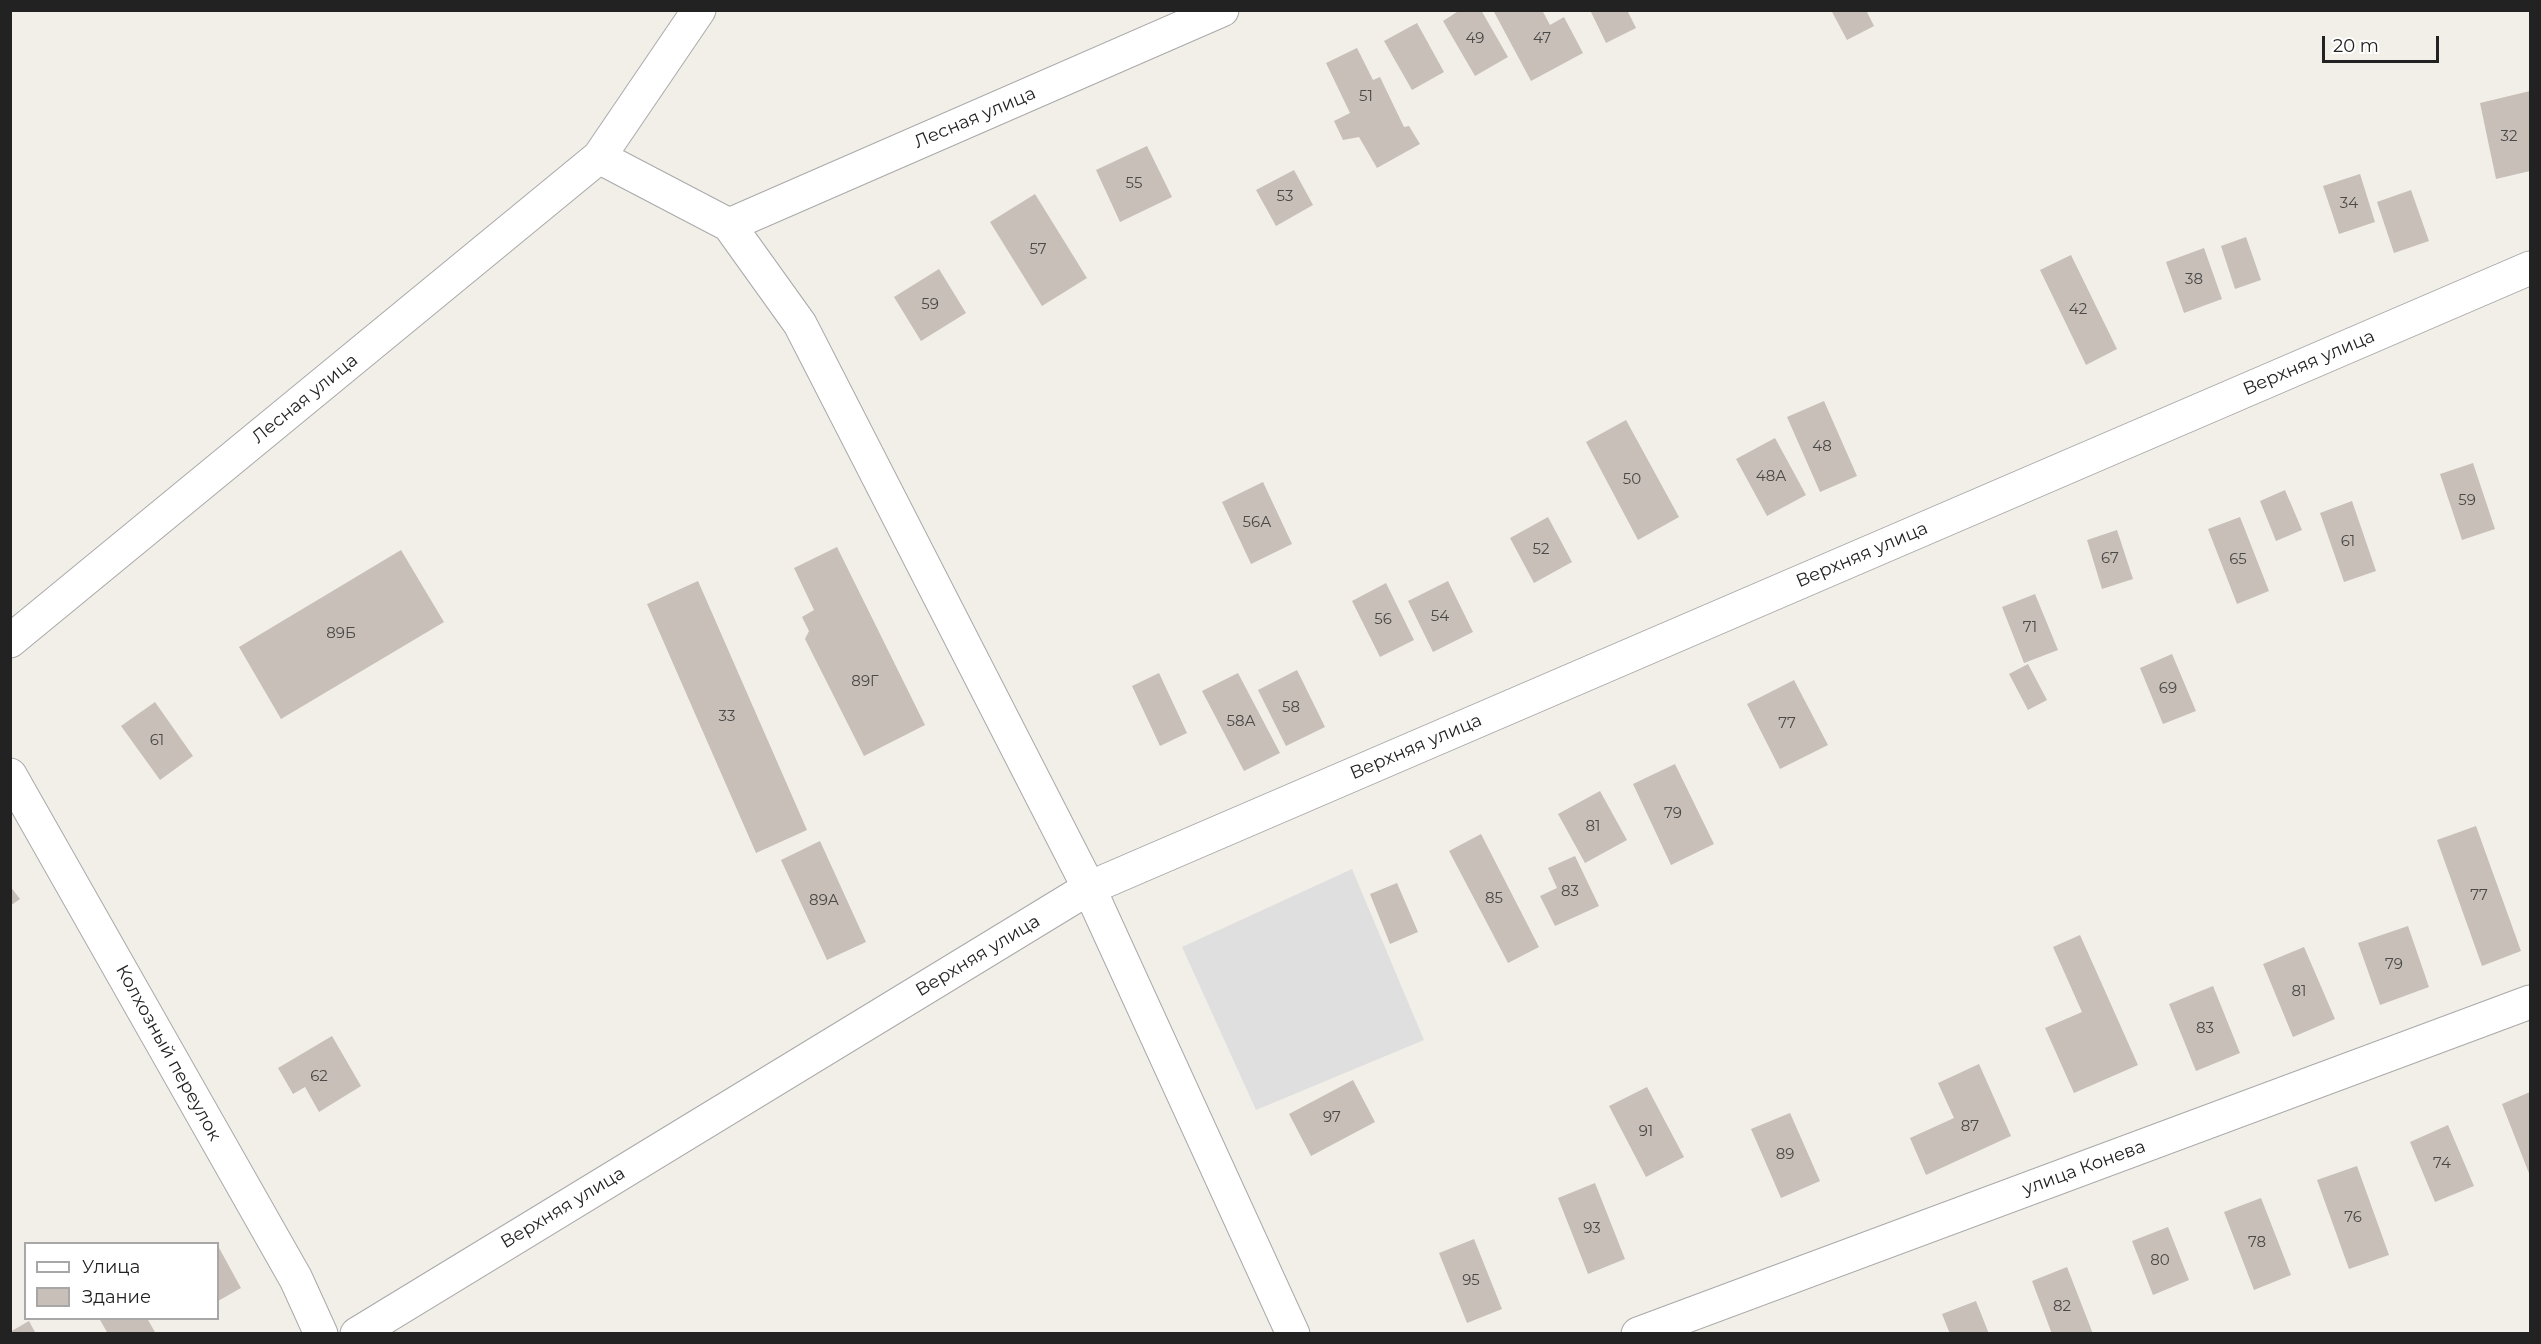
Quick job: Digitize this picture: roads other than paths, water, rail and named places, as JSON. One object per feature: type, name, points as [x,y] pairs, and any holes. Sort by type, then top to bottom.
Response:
[{"type":"street","name":"Лесная улица","points":[[10,641],[599,157],[699,10]]},
{"type":"street","name":"Лесная улица","points":[[729,225],[1222,10]]},
{"type":"street","points":[[599,157],[729,225],[800,324],[1089,888],[1293,1334]]},
{"type":"street","name":"Верхняя улица","points":[[357,1334],[1089,888],[2530,267]]},
{"type":"street","name":"Колхозный переулок","points":[[10,775],[296,1279],[321,1334]]},
{"type":"street","name":"улица Конева","points":[[1638,1334],[2530,1002]]}]
